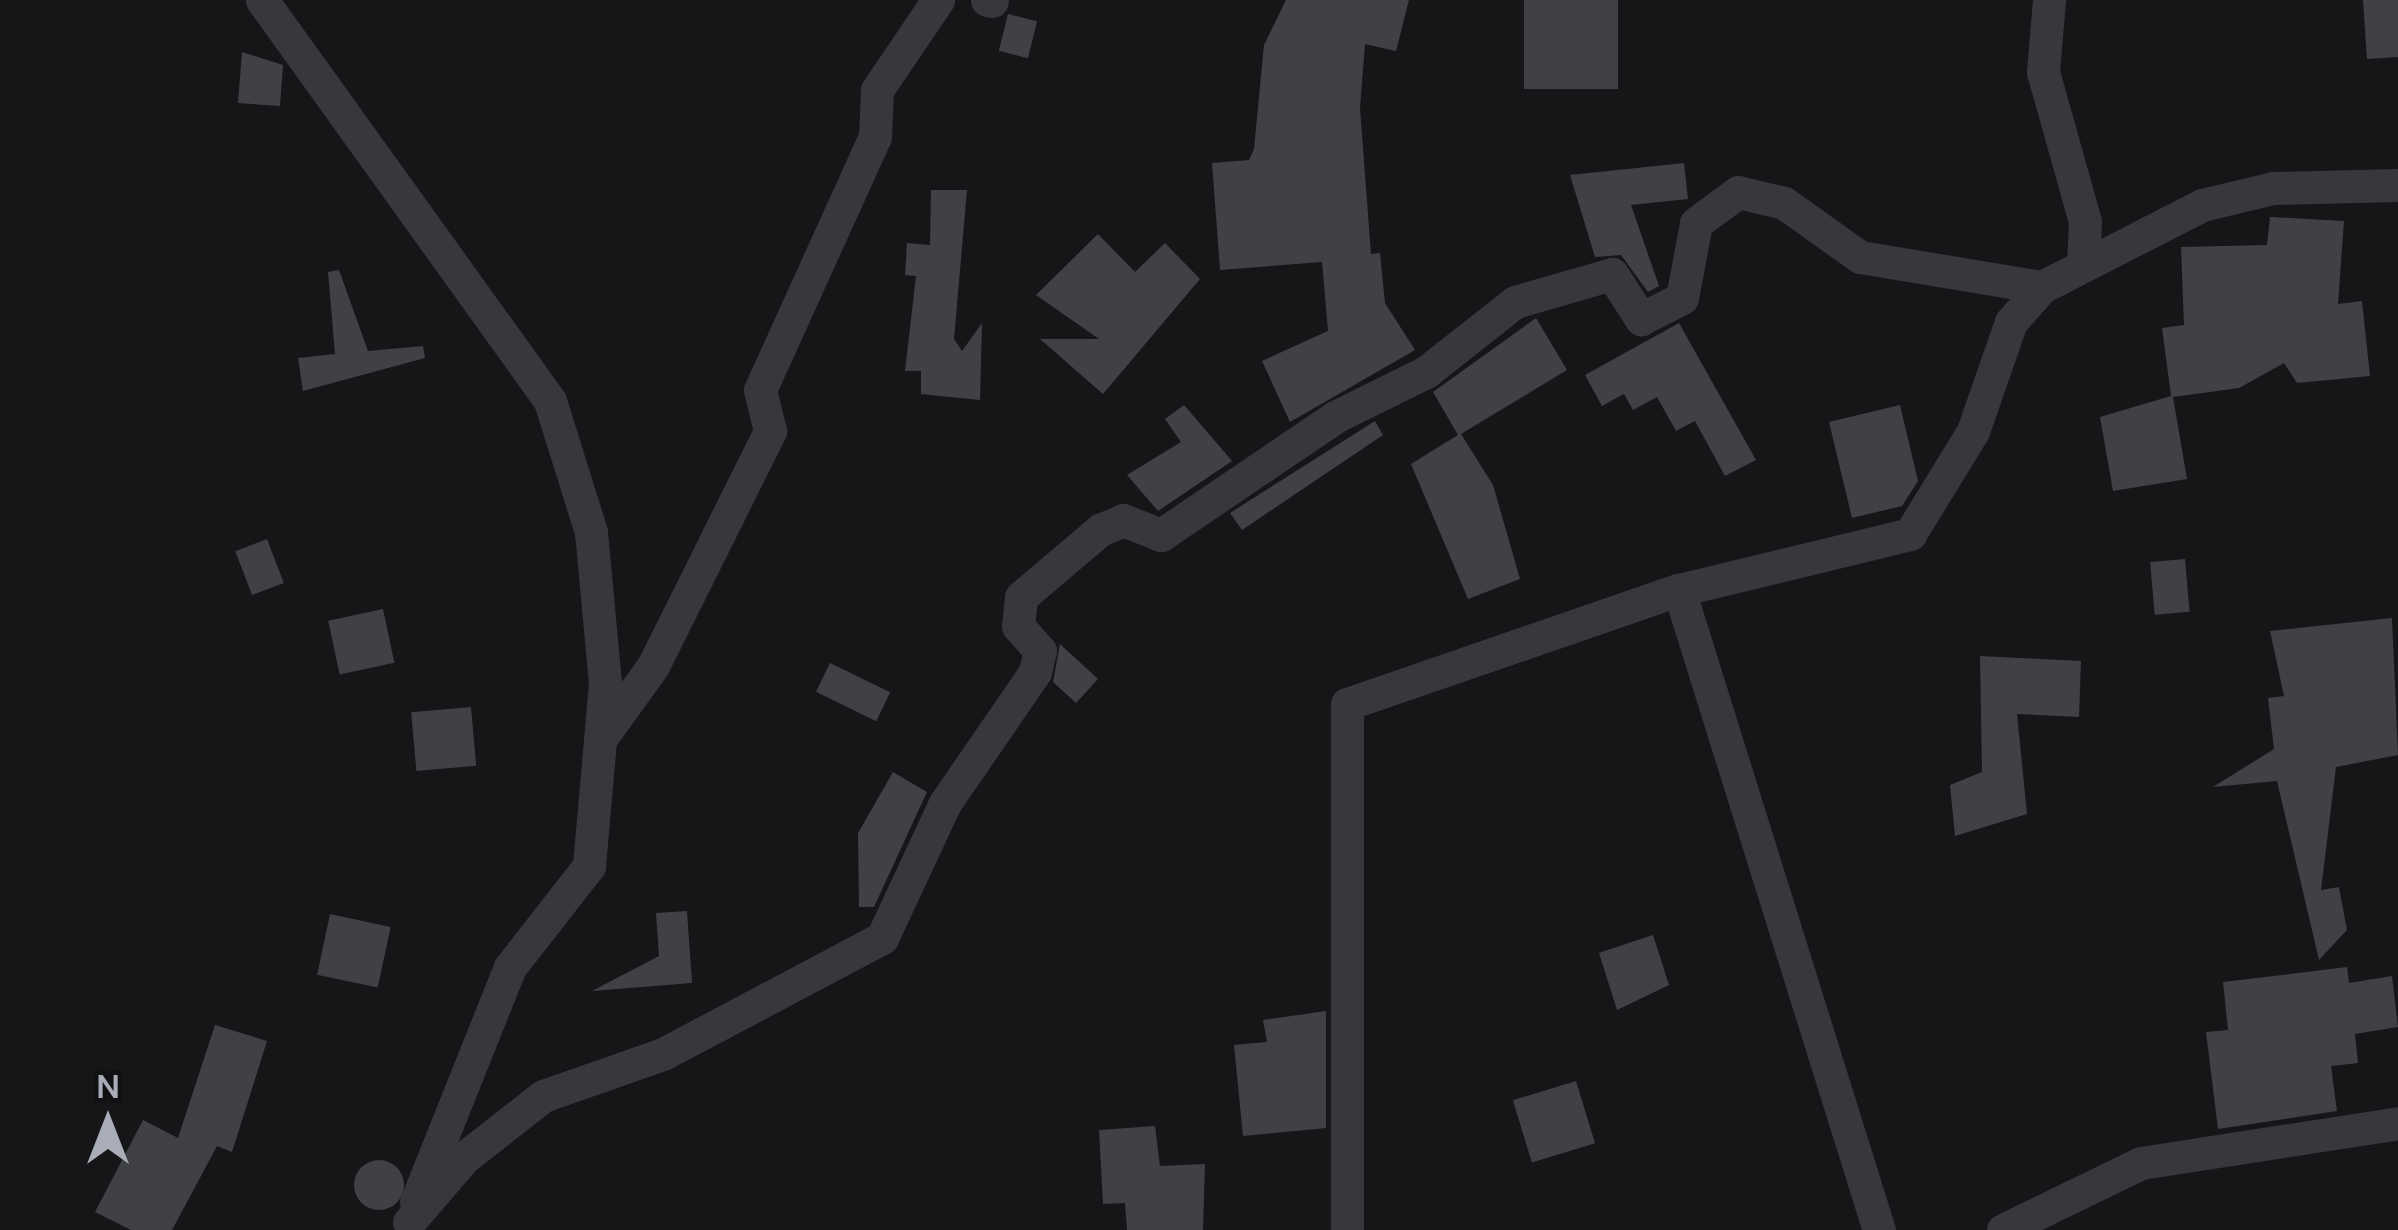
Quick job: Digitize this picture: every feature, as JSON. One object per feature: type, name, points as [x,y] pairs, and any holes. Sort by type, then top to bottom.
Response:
[{"type":"street","points":[[262,0],[550,401],[591,532],[600,740],[589,866],[510,968],[408,1226]]},
{"type":"street","points":[[600,740],[653,666],[770,431],[760,390],[875,136],[877,90],[938,0]]},
{"type":"street","points":[[2049,0],[2042,72],[2085,221],[2083,266]]},
{"type":"street","points":[[1347,1230],[1347,704],[1679,590],[1910,534],[1972,431],[2012,322],[2042,287],[2245,194],[2398,185]]},
{"type":"street","points":[[408,1226],[543,1096],[663,1054],[882,938],[922,841],[1035,672],[1040,651],[1018,626],[1021,597],[1100,530],[1123,520],[1161,535],[1335,417],[1426,372],[1515,302],[1612,274],[1641,319],[1682,298],[1696,223],[1738,192],[1784,203],[1860,256],[2042,287]]},
{"type":"street","points":[[1679,590],[1879,1230]]},
{"type":"street","points":[[2003,1230],[2141,1162],[2398,1123]]},
{"type":"building","points":[[1286,0],[1409,0],[1396,51],[1365,44],[1360,108],[1371,254],[1380,253],[1385,303],[1415,350],[1290,422],[1262,361],[1328,331],[1322,262],[1220,270],[1212,163],[1249,160],[1254,149],[1264,45]]},
{"type":"building","points":[[1524,0],[1618,0],[1618,89],[1524,89]]},
{"type":"building","points":[[2363,0],[2398,0],[2398,57],[2367,59]]},
{"type":"building","points":[[1008,14],[1037,21],[1028,58],[999,51]]},
{"type":"building","points":[[242,52],[283,65],[280,106],[238,103]]},
{"type":"building","points":[[1684,163],[1688,199],[1631,205],[1659,286],[1648,292],[1621,255],[1595,257],[1570,175]]},
{"type":"building","points":[[931,190],[967,190],[954,339],[962,351],[982,323],[980,400],[921,394],[921,371],[905,371],[916,276],[905,275],[907,243],[930,245]]},
{"type":"building","points":[[2270,217],[2344,221],[2338,304],[2362,301],[2370,376],[2297,383],[2284,363],[2239,388],[2173,397],[2187,479],[2113,491],[2100,417],[2171,396],[2162,328],[2184,325],[2181,247],[2267,245]]},
{"type":"building","points":[[1098,234],[1135,272],[1165,243],[1200,279],[1103,394],[1040,339],[1099,339],[1036,295]]},
{"type":"building","points":[[339,270],[368,351],[423,346],[425,358],[303,391],[298,358],[335,354],[328,272]]},
{"type":"building","points":[[1536,318],[1567,370],[1461,434],[1493,485],[1520,579],[1468,599],[1411,464],[1458,435],[1433,392]]},
{"type":"building","points":[[1679,323],[1756,460],[1725,476],[1695,421],[1676,431],[1657,397],[1633,410],[1624,394],[1602,406],[1585,375]]},
{"type":"building","points":[[1184,405],[1232,461],[1158,511],[1127,475],[1181,442],[1165,419]]},
{"type":"building","points":[[1900,405],[1918,481],[1902,506],[1852,518],[1829,422]]},
{"type":"building","points":[[1375,421],[1383,435],[1242,530],[1230,513]]},
{"type":"building","points":[[267,539],[284,583],[252,595],[235,551]]},
{"type":"building","points":[[2185,559],[2190,612],[2155,615],[2150,562]]},
{"type":"building","points":[[383,609],[394,663],[340,674],[328,621]]},
{"type":"building","points":[[2392,618],[2398,755],[2336,767],[2321,890],[2339,887],[2347,930],[2319,960],[2277,781],[2213,787],[2274,749],[2268,698],[2284,696],[2270,631]]},
{"type":"building","points":[[1060,644],[1098,679],[1076,703],[1053,682]]},
{"type":"building","points":[[1980,656],[2081,661],[2079,717],[2017,714],[2027,814],[1955,836],[1950,785],[1982,772]]},
{"type":"building","points":[[830,663],[890,692],[876,721],[816,692]]},
{"type":"building","points":[[471,707],[476,766],[416,771],[411,712]]},
{"type":"building","points":[[893,772],[927,792],[874,907],[859,907],[858,833]]},
{"type":"building","points":[[687,911],[692,983],[592,991],[659,956],[656,913]]},
{"type":"building","points":[[330,914],[391,927],[378,988],[317,975]]},
{"type":"building","points":[[1653,935],[1669,985],[1617,1010],[1599,953]]},
{"type":"building","points":[[2347,967],[2349,983],[2392,976],[2398,1027],[2355,1034],[2358,1063],[2331,1066],[2337,1111],[2218,1129],[2206,1032],[2228,1030],[2223,982]]},
{"type":"building","points":[[1326,1011],[1326,1128],[1243,1136],[1234,1045],[1267,1042],[1263,1020]]},
{"type":"building","points":[[215,1025],[267,1041],[232,1152],[217,1146],[172,1230],[131,1230],[95,1212],[143,1120],[178,1138]]},
{"type":"building","points":[[1576,1081],[1595,1143],[1532,1162],[1513,1100]]},
{"type":"building","points":[[1155,1126],[1160,1166],[1205,1164],[1203,1230],[1127,1230],[1125,1203],[1103,1204],[1099,1130]]},
{"type":"building","points":[[379,1160],[397,1167],[404,1185],[397,1203],[379,1210],[361,1203],[354,1185],[361,1167]]}]
